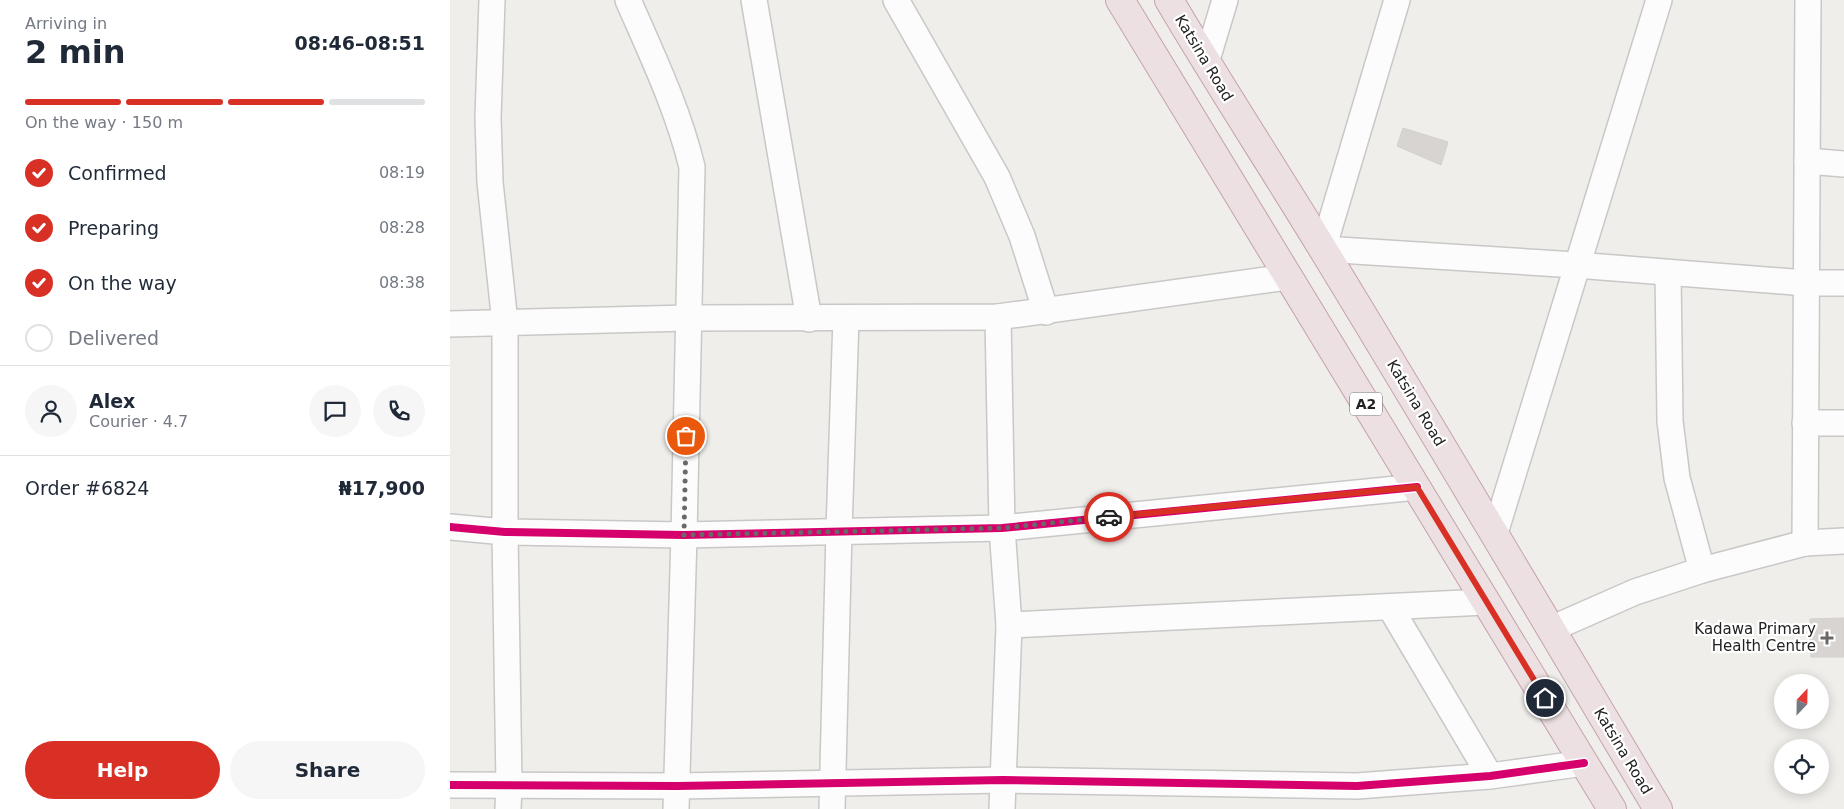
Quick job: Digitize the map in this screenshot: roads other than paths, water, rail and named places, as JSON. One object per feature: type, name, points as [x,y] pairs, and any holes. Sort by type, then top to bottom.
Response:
[{"type":"highway","name":"A2","points":[[1120,0],[1612,809]]},
{"type":"highway","name":"Katsina Road","points":[[1169,0],[1495,533],[1658,809]]},
{"type":"street","points":[[492,0],[488,118],[490,182],[505,323],[508,809]]},
{"type":"street","points":[[628,0],[666,88],[686,142],[692,167],[676,797]]},
{"type":"street","points":[[768,0],[753,0],[809,319]]},
{"type":"street","points":[[896,0],[997,177],[1022,236],[1046,312]]},
{"type":"street","points":[[1206,63],[1225,0]]},
{"type":"street","points":[[1397,0],[1323,249],[1576,265],[1806,283],[1844,283]]},
{"type":"street","points":[[1495,533],[1659,0]]},
{"type":"street","points":[[1805,543],[1808,0]]},
{"type":"street","points":[[1807,161],[1844,164]]},
{"type":"street","points":[[1668,272],[1670,421],[1677,478],[1702,570]]},
{"type":"street","points":[[450,324],[688,318],[998,317],[1046,312],[1288,277]]},
{"type":"street","points":[[998,317],[1002,528],[1009,625],[1002,809]]},
{"type":"street","points":[[832,809],[846,318]]},
{"type":"street","points":[[1805,423],[1844,423]]},
{"type":"street","points":[[450,527],[505,532],[684,535],[1002,528],[1417,487]]},
{"type":"street","points":[[1551,629],[1635,592],[1702,570],[1805,543],[1844,541]]},
{"type":"street","points":[[1009,625],[1485,602]]},
{"type":"street","points":[[1390,606],[1490,776]]},
{"type":"street","points":[[450,785],[509,785],[676,797],[833,783],[1002,780],[1357,786],[1490,776],[1584,763]]},
{"type":"place","name":"Kadawa Primary Health Centre","points":[[1827,638]]}]
